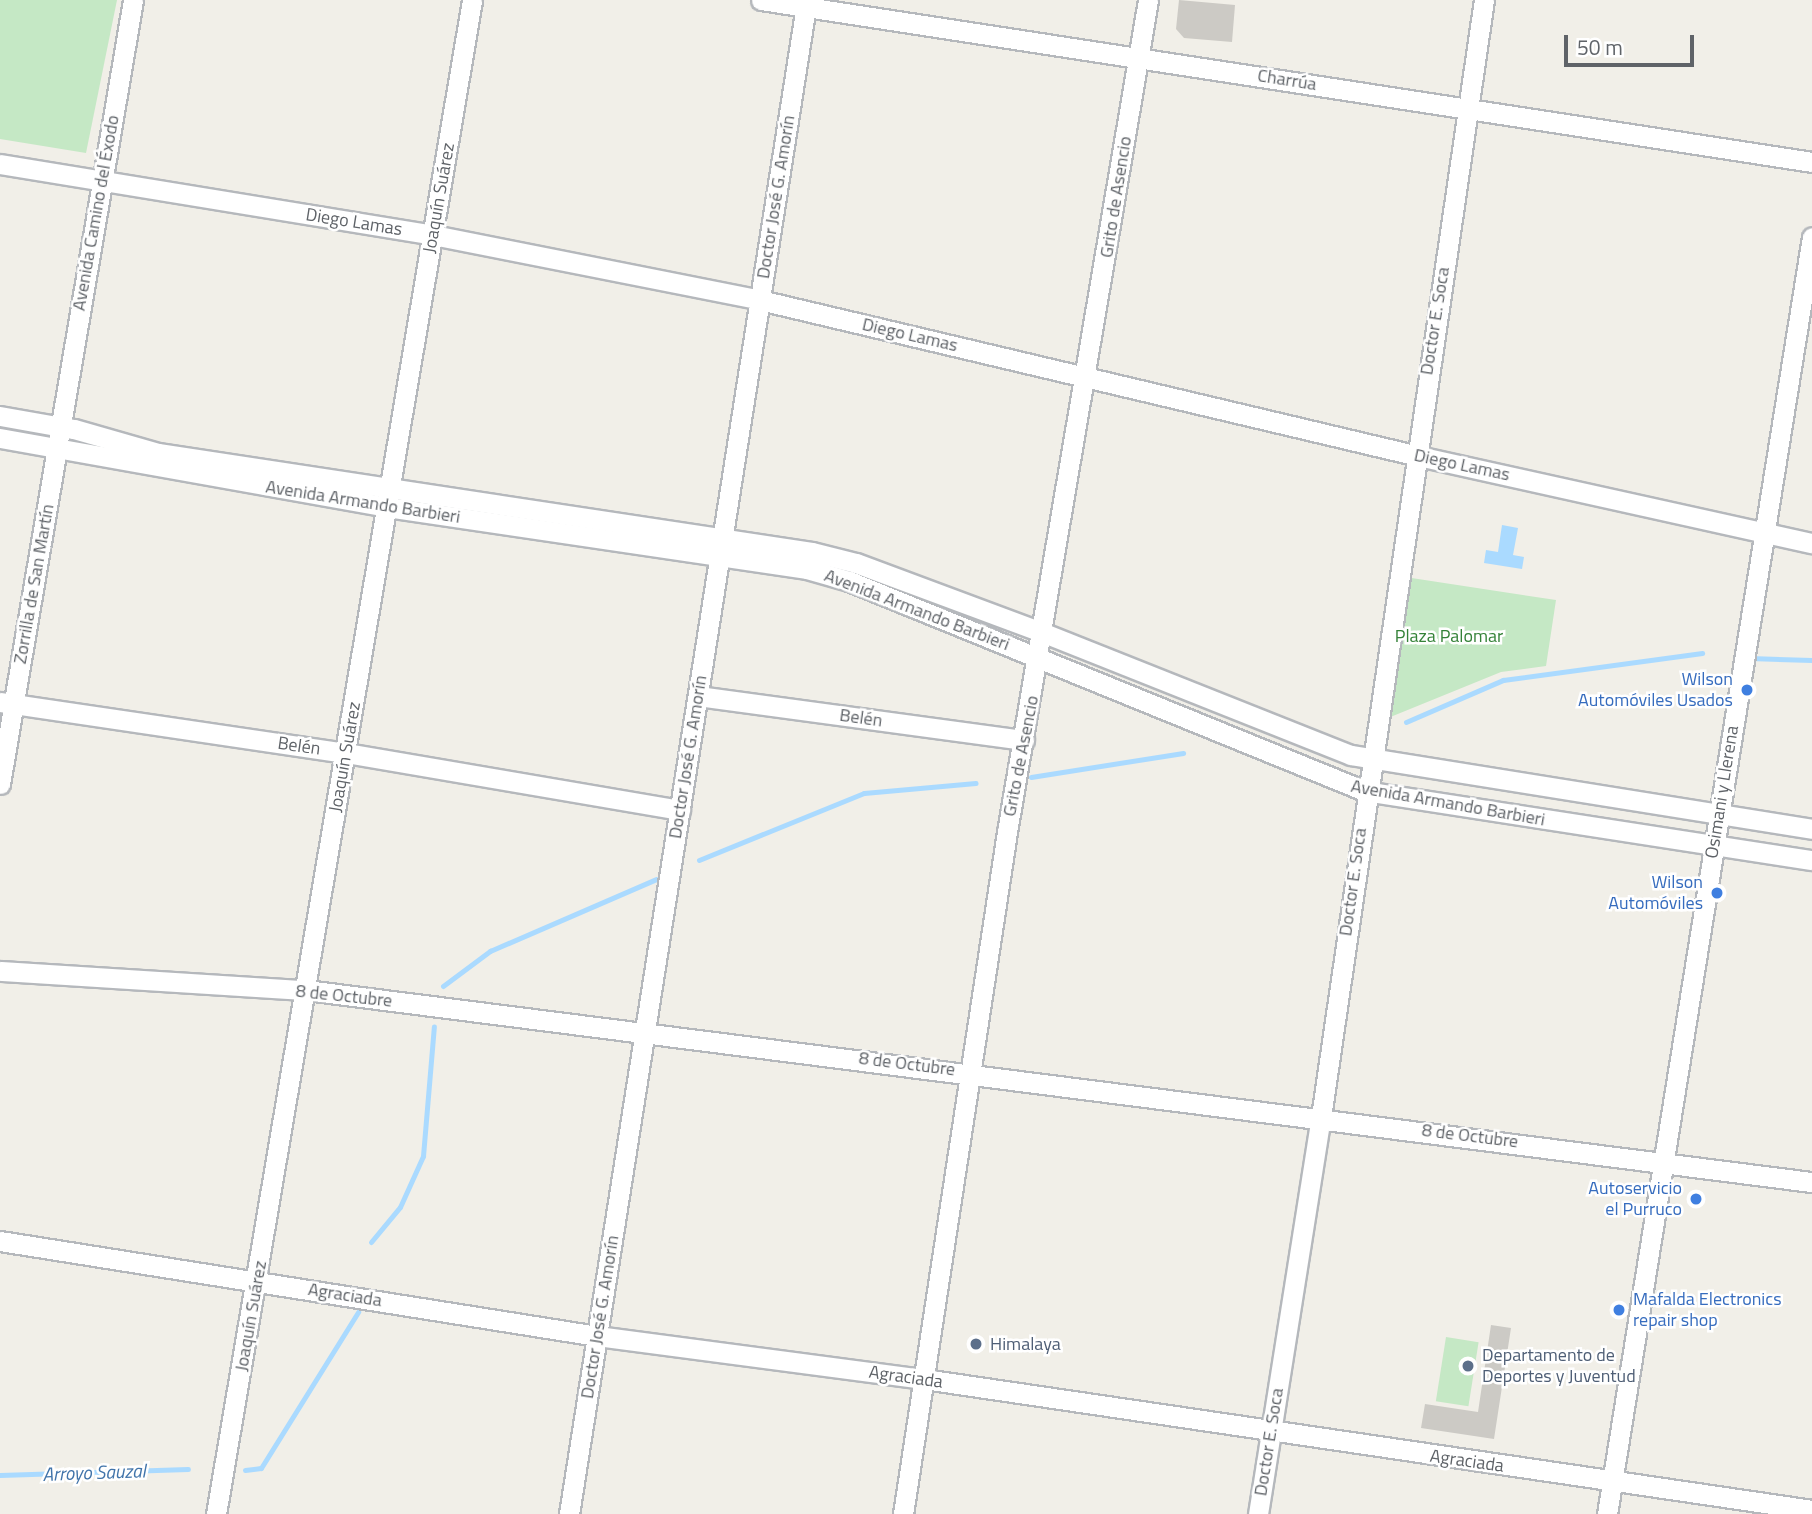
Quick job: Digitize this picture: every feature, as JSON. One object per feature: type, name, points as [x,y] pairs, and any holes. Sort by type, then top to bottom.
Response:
[{"type":"street","name":"Avenida Camino del Éxodo","points":[[59,425],[133,0]]},
{"type":"street","name":"Joaquín Suárez","points":[[216,1514],[472,0]]},
{"type":"street","name":"Charrúa","points":[[761,0],[806,4],[1139,55],[1812,162]]},
{"type":"street","name":"Grito de Asencio","points":[[903,1514],[969,1072],[1148,0]]},
{"type":"street","name":"Doctor E. Soca","points":[[1258,1514],[1321,1117],[1414,455],[1484,0]]},
{"type":"street","name":"Doctor José G. Amorín","points":[[569,1514],[806,4]]},
{"type":"street","name":"Diego Lamas","points":[[0,164],[433,235],[760,300],[1414,455],[1765,530],[1812,543]]},
{"type":"street","name":"Osimani y Llerena","points":[[1607,1514],[1667,1160],[1713,846],[1812,237]]},
{"type":"street","name":"Avenida Armando Barbieri","points":[[0,416],[59,425],[158,453],[389,497]]},
{"type":"street","name":"Zorrilla de San Martín","points":[[0,784],[7,703],[57,448],[59,425]]},
{"type":"street","name":"Avenida Armando Barbieri","points":[[0,438],[721,547],[856,563],[1044,633],[1370,761],[1812,829]]},
{"type":"street","name":"Avenida Armando Barbieri","points":[[721,547],[849,580],[1365,791],[1812,860]]},
{"type":"street","name":"Belén","points":[[698,695],[1024,740]]},
{"type":"street","name":"Belén","points":[[7,703],[346,753],[680,810]]},
{"type":"street","name":"8 de Octubre","points":[[0,971],[306,990],[1667,1160],[1812,1182]]},
{"type":"street","name":"Agraciada","points":[[0,1241],[597,1336],[925,1379],[1612,1483],[1812,1510]]},
{"type":"green space","points":[[0,0],[117,0],[86,153],[0,139]]},
{"type":"green space","name":"Plaza Palomar","points":[[1405,577],[1556,600],[1546,666],[1501,672],[1383,720]]},
{"type":"green space","points":[[1446,1337],[1479,1342],[1468,1406],[1436,1401]]},
{"type":"water","points":[[1502,525],[1518,528],[1513,555],[1524,557],[1522,569],[1484,563],[1486,550],[1498,552]]},
{"type":"building","points":[[1179,0],[1235,5],[1232,42],[1184,38],[1176,29]]},
{"type":"building","points":[[1491,1325],[1511,1328],[1494,1439],[1421,1428],[1425,1404],[1478,1412]]},
{"type":"waterway","points":[[1406,722],[1503,680],[1702,653]]},
{"type":"waterway","points":[[1749,658],[1812,660]]},
{"type":"waterway","points":[[1031,777],[1183,753]]},
{"type":"waterway","points":[[699,860],[864,793],[976,783]]},
{"type":"waterway","points":[[443,986],[490,951],[656,879]]},
{"type":"waterway","points":[[371,1242],[400,1207],[423,1156],[434,1026]]},
{"type":"waterway","points":[[245,1470],[261,1468],[358,1312]]},
{"type":"waterway","name":"Arroyo Sauzal","points":[[0,1475],[188,1469]]},
{"type":"place","name":"Wilson Automóviles Usados","points":[[1747,690]]},
{"type":"place","name":"Wilson Automóviles","points":[[1717,893]]},
{"type":"place","name":"Autoservicio el Purruco","points":[[1696,1199]]},
{"type":"place","name":"Mafalda Electronics repair shop","points":[[1619,1310]]},
{"type":"place","name":"Himalaya","points":[[976,1344]]},
{"type":"place","name":"Departamento de Deportes y Juventud","points":[[1468,1366]]}]
